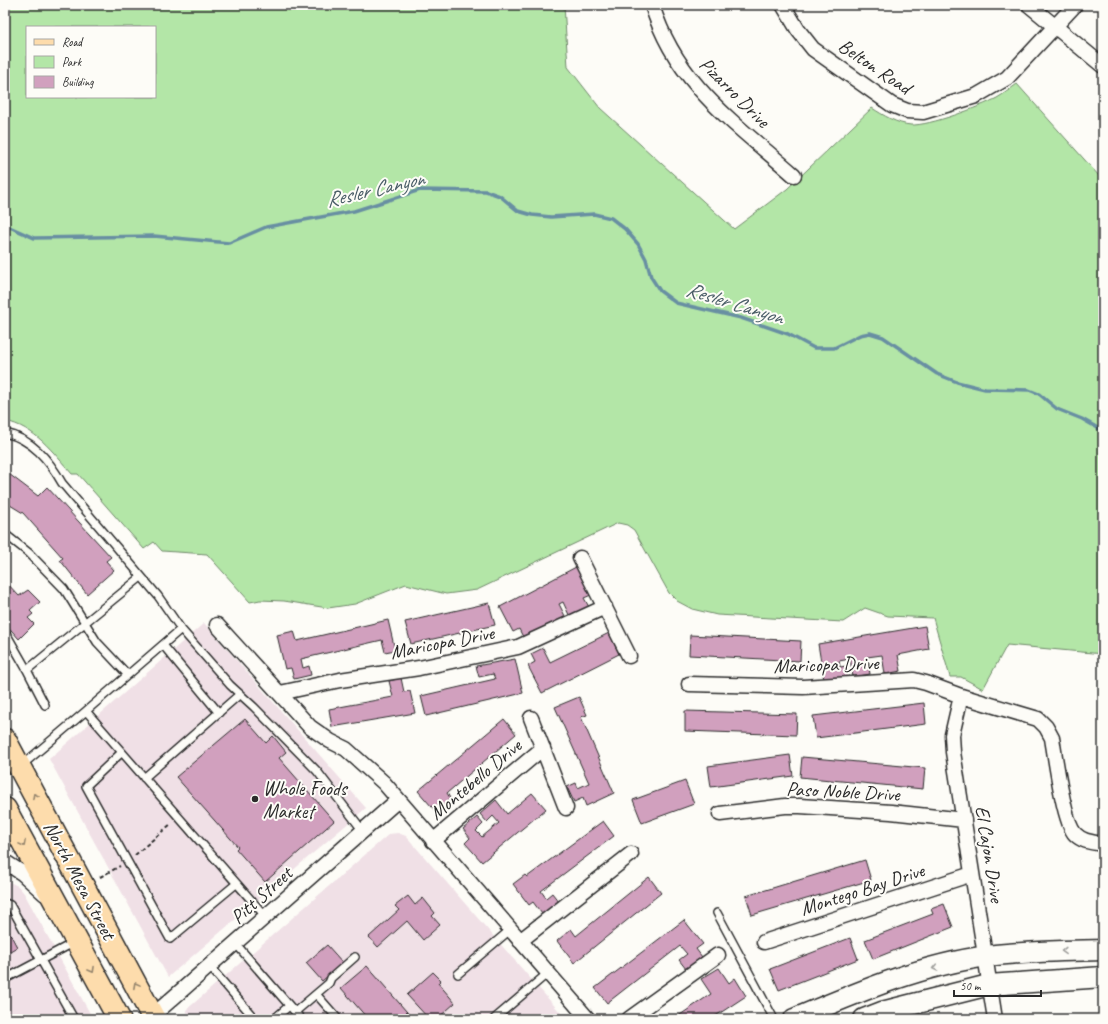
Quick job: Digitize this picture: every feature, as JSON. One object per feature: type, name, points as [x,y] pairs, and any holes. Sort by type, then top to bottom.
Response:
[{"type":"main road","name":"North Mesa Street","points":[[5,740],[12,771],[152,1018]]},
{"type":"main road","name":"North Mesa Street","points":[[5,809],[119,1019]]},
{"type":"main road","points":[[794,1019],[870,987],[926,970],[987,956],[1049,951],[1103,950]]},
{"type":"main road","points":[[877,1017],[990,985],[1103,977]]},
{"type":"street","name":"Pizarro Drive","points":[[652,5],[658,24],[667,43],[683,70],[703,95],[794,176]]},
{"type":"street","name":"Belton Road","points":[[783,5],[798,30],[813,49],[892,105],[907,111],[923,112],[976,96],[995,87],[1008,78],[1075,5]]},
{"type":"street","points":[[1029,5],[1103,66]]},
{"type":"street","points":[[580,558],[628,656]]},
{"type":"street","name":"Maricopa Drive","points":[[280,692],[340,680],[418,668],[518,647],[605,607]]},
{"type":"street","points":[[217,625],[280,692],[295,712],[310,727],[330,741],[346,749],[365,764],[384,783],[588,1019]]},
{"type":"street","name":"Maricopa Drive","points":[[689,684],[803,687],[914,680],[1038,719],[1046,727],[1052,738],[1068,819],[1074,833],[1086,841],[1103,844]]},
{"type":"street","name":"El Cajon Drive","points":[[961,696],[954,728],[953,752],[972,874],[987,956],[995,1019]]},
{"type":"street","name":"Montebello Drive","points":[[531,718],[566,808]]},
{"type":"street","name":"Montebello Drive","points":[[434,841],[543,748]]},
{"type":"street","name":"Pitt Street","points":[[152,1018],[398,800]]},
{"type":"street","name":"Paso Noble Drive","points":[[720,814],[785,806],[800,806],[891,812],[964,820]]},
{"type":"street","points":[[520,941],[631,854]]},
{"type":"street","points":[[5,862],[22,873],[55,903]]},
{"type":"street","name":"Montego Bay Drive","points":[[764,942],[972,874]]},
{"type":"street","points":[[629,1019],[718,955]]},
{"type":"lane","points":[[5,433],[14,435],[33,446],[50,463],[62,483],[142,577],[181,629],[230,685],[317,772],[363,831]]},
{"type":"lane","points":[[5,534],[29,553],[64,589],[97,642],[128,675]]},
{"type":"lane","points":[[27,670],[142,577]]},
{"type":"lane","points":[[12,771],[86,712],[181,629]]},
{"type":"lane","points":[[7,634],[45,705]]},
{"type":"lane","points":[[163,645],[219,713]]},
{"type":"lane","points":[[144,778],[240,694]]},
{"type":"lane","points":[[86,712],[266,918]]},
{"type":"lane","points":[[121,753],[86,786],[170,939],[236,884]]},
{"type":"lane","points":[[5,903],[10,905],[74,1019]]},
{"type":"lane","points":[[717,913],[774,1019]]},
{"type":"lane","points":[[458,974],[510,930]]},
{"type":"lane","points":[[5,979],[76,941]]},
{"type":"lane","points":[[236,944],[301,1019]]},
{"type":"lane","points":[[295,1012],[329,983],[331,978],[355,957]]},
{"type":"lane","points":[[210,967],[255,1019]]},
{"type":"lane","points":[[494,1019],[548,973]]},
{"type":"lane","points":[[316,994],[338,1019]]},
{"type":"lane","points":[[274,1019],[289,1006]]},
{"type":"path","points":[[100,877],[127,862],[178,817]]},
{"type":"shaded area","points":[[204,623],[366,808],[168,977],[49,759]]},
{"type":"shaded area","points":[[398,833],[406,836],[566,1019],[191,1019],[186,1010],[389,834]]},
{"type":"shaded area","points":[[5,880],[18,886],[24,893],[93,1019],[5,1019]]},
{"type":"green space","points":[[5,5],[564,5],[568,67],[600,108],[734,229],[787,189],[872,108],[890,119],[901,123],[911,125],[919,124],[942,119],[979,106],[997,98],[1017,84],[1100,177],[1103,172],[1103,654],[1007,645],[983,689],[961,677],[950,677],[933,618],[888,616],[865,608],[843,622],[717,615],[692,609],[677,601],[669,593],[634,530],[627,525],[618,523],[477,590],[446,594],[406,584],[355,604],[328,608],[284,601],[260,600],[250,602],[207,554],[162,551],[154,542],[144,549],[78,474],[72,474],[43,442],[16,424],[5,421]]},
{"type":"building","points":[[5,471],[38,496],[47,487],[111,557],[106,561],[114,570],[87,594],[60,560],[63,558],[23,513],[5,502]]},
{"type":"building","points":[[576,567],[591,595],[584,598],[589,607],[570,617],[563,602],[559,604],[566,618],[524,639],[519,629],[513,632],[500,607]]},
{"type":"building","points":[[5,581],[19,596],[28,590],[40,602],[30,611],[33,614],[28,618],[34,624],[19,639],[5,623]]},
{"type":"building","points":[[489,603],[495,625],[411,644],[405,622]]},
{"type":"building","points":[[388,620],[395,650],[385,652],[382,640],[301,659],[303,668],[309,666],[311,675],[294,679],[291,668],[285,669],[277,635],[294,631],[297,641]]},
{"type":"building","points":[[925,626],[929,649],[898,655],[901,671],[885,674],[882,655],[867,657],[870,674],[853,677],[850,659],[839,661],[840,667],[846,666],[848,676],[824,680],[818,644]]},
{"type":"building","points":[[609,633],[619,654],[542,693],[528,666],[535,662],[531,654],[543,648],[550,662]]},
{"type":"building","points":[[690,635],[801,641],[800,661],[689,655]]},
{"type":"building","points":[[515,659],[523,693],[426,716],[421,696],[495,679],[493,674],[479,677],[476,666]]},
{"type":"building","points":[[401,678],[404,692],[410,691],[415,713],[332,727],[329,709],[393,697],[389,681]]},
{"type":"building","points":[[579,697],[587,715],[581,717],[614,793],[586,806],[583,798],[574,802],[567,787],[576,783],[578,788],[589,783],[555,707]]},
{"type":"building","points":[[924,703],[926,724],[816,738],[813,716]]},
{"type":"building","points":[[685,711],[797,714],[796,735],[685,731]]},
{"type":"building","name":"Whole Foods Market","points":[[245,719],[266,743],[273,736],[286,752],[279,758],[334,821],[265,882],[236,849],[238,847],[176,777]]},
{"type":"building","points":[[504,719],[516,734],[447,793],[450,798],[443,804],[446,807],[438,814],[418,791]]},
{"type":"building","points":[[790,755],[793,776],[711,787],[708,766]]},
{"type":"building","points":[[802,757],[925,768],[923,789],[800,777]]},
{"type":"building","points":[[685,781],[694,804],[642,823],[633,800]]},
{"type":"building","points":[[532,793],[546,809],[482,862],[465,843],[470,838],[463,829],[477,817],[483,824],[476,831],[482,837],[499,823],[493,816],[487,822],[480,814],[496,800],[507,814]]},
{"type":"building","points":[[603,821],[614,836],[541,891],[546,898],[552,893],[559,902],[542,914],[533,902],[529,905],[513,884],[525,875],[527,877]]},
{"type":"building","points":[[865,860],[871,880],[752,915],[746,896]]},
{"type":"building","points":[[649,877],[661,893],[574,963],[557,941],[571,929],[576,936]]},
{"type":"building","points":[[408,896],[415,905],[423,898],[435,913],[432,916],[440,925],[423,940],[407,921],[378,947],[369,937],[399,910],[395,906]]},
{"type":"building","points":[[944,904],[953,927],[873,959],[865,940],[933,914],[931,909]]},
{"type":"building","points":[[684,920],[703,944],[696,949],[702,957],[686,969],[679,960],[687,954],[680,946],[607,1003],[595,988]]},
{"type":"building","points":[[5,924],[17,947],[5,954]]},
{"type":"building","points":[[850,938],[858,959],[779,990],[770,969]]},
{"type":"building","points":[[327,945],[343,963],[322,981],[306,963]]},
{"type":"building","points":[[367,966],[413,1019],[368,1019],[341,988]]},
{"type":"building","points":[[719,968],[729,983],[735,978],[746,996],[711,1019],[674,1019],[711,994],[701,979]]},
{"type":"building","points":[[433,972],[441,980],[438,983],[455,1003],[437,1019],[429,1019],[407,995]]},
{"type":"waterway","name":"Resler Canyon","points":[[5,225],[34,238],[154,236],[229,243],[266,227],[354,211],[420,190],[486,191],[500,196],[518,211],[532,215],[551,217],[594,214],[611,218],[625,229],[638,244],[646,259],[651,277],[660,291],[676,303],[741,318],[788,334],[814,348],[834,348],[860,335],[870,333],[883,337],[937,374],[957,382],[985,389],[1029,390],[1039,394],[1057,409],[1082,419],[1103,431]]},
{"type":"place","name":"Whole Foods Market","points":[[255,799]]}]
